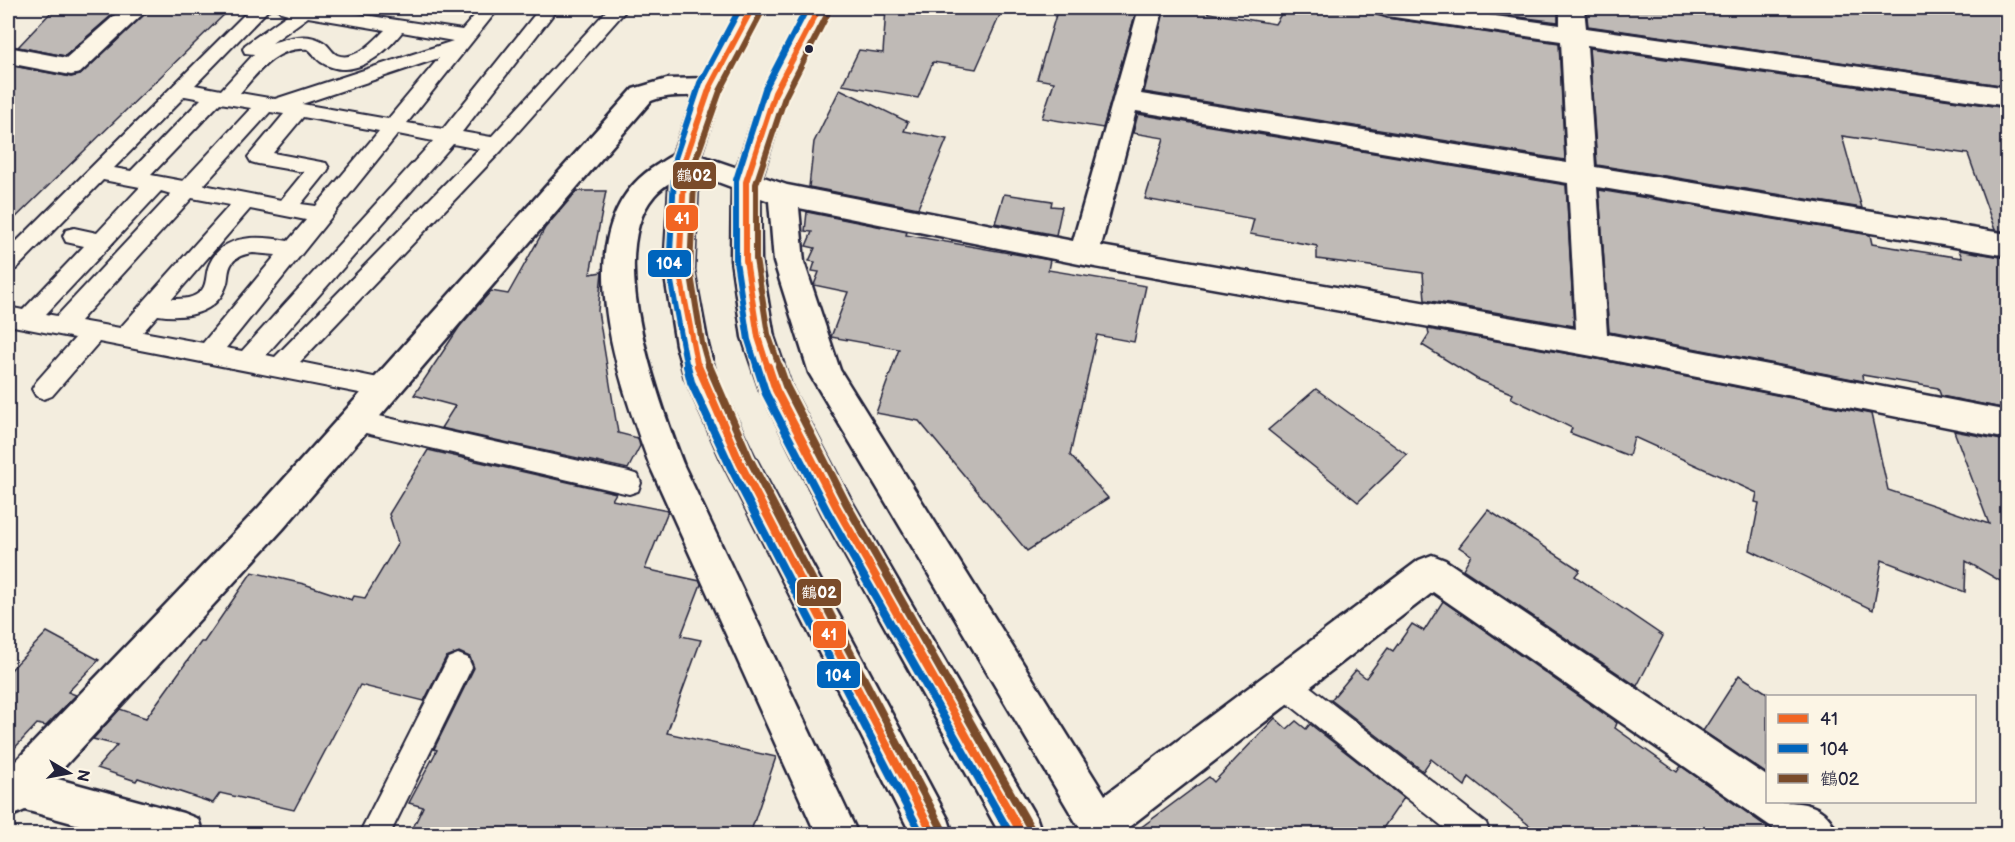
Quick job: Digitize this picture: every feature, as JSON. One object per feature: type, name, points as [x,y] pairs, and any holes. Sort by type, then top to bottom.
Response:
[{"type":"street","points":[[8,55],[72,67],[137,8]]},
{"type":"street","points":[[752,8],[710,87],[685,160],[679,270],[692,345],[701,378],[713,408],[933,834]]},
{"type":"street","points":[[819,8],[776,93],[746,182],[746,260],[758,337],[776,390],[837,508],[1022,834]]},
{"type":"street","points":[[1084,254],[1151,8]]},
{"type":"street","points":[[1387,8],[1573,21],[2007,97]]},
{"type":"street","points":[[1573,21],[1592,344]]},
{"type":"street","points":[[183,834],[11,790],[271,518],[642,95],[652,90],[669,87],[710,87]]},
{"type":"street","points":[[1125,100],[2007,245]]},
{"type":"street","points":[[685,160],[783,195],[1084,254],[1592,344],[2007,425]]},
{"type":"street","points":[[685,160],[641,191],[621,231],[618,279],[628,344],[644,405],[667,466],[837,834]]},
{"type":"street","points":[[783,195],[789,262],[825,373],[1103,830],[1285,684],[1432,572],[1766,800]]},
{"type":"street","points":[[1771,803],[1817,834]]},
{"type":"lane","points":[[8,263],[261,8]]},
{"type":"lane","points":[[216,95],[247,52],[300,8],[462,41]]},
{"type":"lane","points":[[135,179],[216,95],[273,50],[294,43],[305,43],[316,45],[326,57],[347,61],[373,52],[389,25],[394,8]]},
{"type":"lane","points":[[208,354],[490,8]]},
{"type":"lane","points":[[247,361],[448,137],[549,8]]},
{"type":"lane","points":[[280,368],[495,145],[619,8]]},
{"type":"lane","points":[[61,327],[188,189],[271,105],[367,85],[462,41]]},
{"type":"lane","points":[[180,88],[495,145]]},
{"type":"lane","points":[[286,208],[319,168],[258,157],[298,110]]},
{"type":"lane","points":[[98,172],[321,215]]},
{"type":"lane","points":[[17,318],[102,242],[157,183]]},
{"type":"lane","points":[[124,339],[246,200]]},
{"type":"lane","points":[[74,236],[102,242]]},
{"type":"lane","points":[[153,306],[176,309],[201,302],[211,294],[218,283],[219,266],[224,258],[243,247],[256,244],[292,250]]},
{"type":"lane","points":[[17,318],[386,388]]},
{"type":"lane","points":[[44,389],[93,333]]},
{"type":"lane","points":[[357,421],[629,483]]},
{"type":"lane","points":[[374,834],[458,667]]},
{"type":"lane","points":[[1285,684],[1475,834]]},
{"type":"building","points":[[55,8],[120,8],[65,56],[18,47]]},
{"type":"building","points":[[151,8],[231,8],[8,225],[8,65],[71,77],[80,75]]},
{"type":"building","points":[[886,8],[1003,8],[976,69],[933,62],[918,98],[842,85],[859,50],[883,53]]},
{"type":"building","points":[[1058,8],[1137,8],[1103,128],[1042,118],[1054,82],[1037,79]]},
{"type":"building","points":[[1165,8],[1205,10],[1209,13],[1275,24],[1285,8],[1373,8],[1377,15],[1387,18],[1559,43],[1565,160],[1144,92]]},
{"type":"building","points":[[1451,8],[1558,8],[1558,22]]},
{"type":"building","points":[[1586,8],[2007,8],[2007,86],[1588,26]]},
{"type":"building","points":[[1589,48],[2007,108],[2007,232],[1995,230],[1968,154],[1842,136],[1862,208],[1597,165]]},
{"type":"building","points":[[840,89],[908,122],[904,131],[947,139],[918,208],[809,187],[814,142]]},
{"type":"building","points":[[1138,114],[1566,185],[1574,326],[1425,300],[1423,273],[1317,259],[1317,246],[1250,234],[1254,219],[1145,199],[1164,138],[1133,133]]},
{"type":"building","points":[[1599,190],[1870,235],[1872,244],[1962,258],[1959,250],[2007,258],[2007,409],[1941,396],[1938,388],[1862,375],[1863,381],[1609,332]]},
{"type":"building","points":[[577,191],[606,191],[590,274],[602,272],[598,311],[618,433],[638,438],[640,446],[628,469],[441,428],[455,406],[414,395],[460,326],[491,291],[508,294],[545,228]]},
{"type":"building","points":[[1004,194],[1052,201],[1051,206],[1062,207],[1056,235],[995,223]]},
{"type":"building","points":[[807,212],[907,232],[906,235],[1050,260],[1048,270],[1146,286],[1134,342],[1097,335],[1070,455],[1108,498],[1027,551],[919,421],[876,413],[899,349],[831,337],[848,292],[814,285],[819,272],[812,271],[815,262],[809,261],[815,248],[806,246],[812,232],[805,231]]},
{"type":"building","points":[[1428,329],[1592,358],[1871,414],[1888,490],[1989,524],[1954,431],[2007,441],[2007,585],[1966,561],[1965,592],[1882,560],[1873,610],[1750,550],[1759,503],[1755,502],[1757,493],[1634,437],[1629,456],[1570,433],[1572,428],[1511,398],[1513,394],[1477,379],[1422,345],[1429,334]]},
{"type":"building","points":[[1316,389],[1407,455],[1358,502],[1268,430]]},
{"type":"building","points":[[428,450],[616,493],[612,500],[668,511],[645,569],[700,581],[701,584],[681,636],[701,640],[667,733],[776,757],[750,834],[410,834],[423,807],[409,803],[437,750],[434,749],[474,668],[470,657],[459,652],[446,657],[424,701],[360,685],[294,810],[220,793],[213,803],[138,778],[136,781],[97,768],[117,745],[93,739],[120,709],[146,718],[201,642],[204,642],[252,572],[304,584],[352,600],[354,596],[365,598],[398,543],[389,514]]},
{"type":"building","points":[[1488,510],[1580,570],[1575,576],[1663,636],[1637,686],[1463,569],[1471,555],[1459,547]]},
{"type":"building","points":[[1443,601],[1617,723],[1615,728],[1677,772],[1681,766],[1767,827],[1767,834],[1540,834],[1469,777],[1465,786],[1431,759],[1423,771],[1331,700],[1356,670],[1366,678],[1388,648],[1393,651],[1412,624],[1424,631]]},
{"type":"building","points":[[47,632],[99,660],[68,692],[76,695],[46,726],[37,724],[8,755],[8,673]]},
{"type":"building","points":[[1739,675],[1767,693],[1766,773],[1703,731]]},
{"type":"building","points":[[1275,718],[1287,729],[1296,721],[1306,729],[1310,724],[1404,798],[1379,834],[1132,834],[1209,777],[1214,782]]},
{"type":"transit line","name":"104","points":[[740,8],[700,83],[675,158],[669,271],[682,347],[691,382],[731,468],[921,834]]},
{"type":"transit line","name":"41","points":[[752,8],[710,87],[685,160],[679,270],[692,345],[701,378],[740,463],[933,834]]},
{"type":"transit line","name":"104","points":[[807,8],[765,89],[736,180],[736,261],[748,340],[766,394],[828,513],[1010,834]]},
{"type":"transit line","name":"41","points":[[819,8],[775,93],[746,182],[746,260],[758,337],[776,390],[837,508],[1022,834]]},
{"type":"transit line","name":"鶴02","points":[[761,13],[720,91],[695,162],[690,269],[702,343],[711,374],[749,458],[942,829]]},
{"type":"transit line","name":"鶴02","points":[[828,13],[785,97],[756,184],[756,259],[768,334],[786,386],[846,503],[1031,829]]}]
